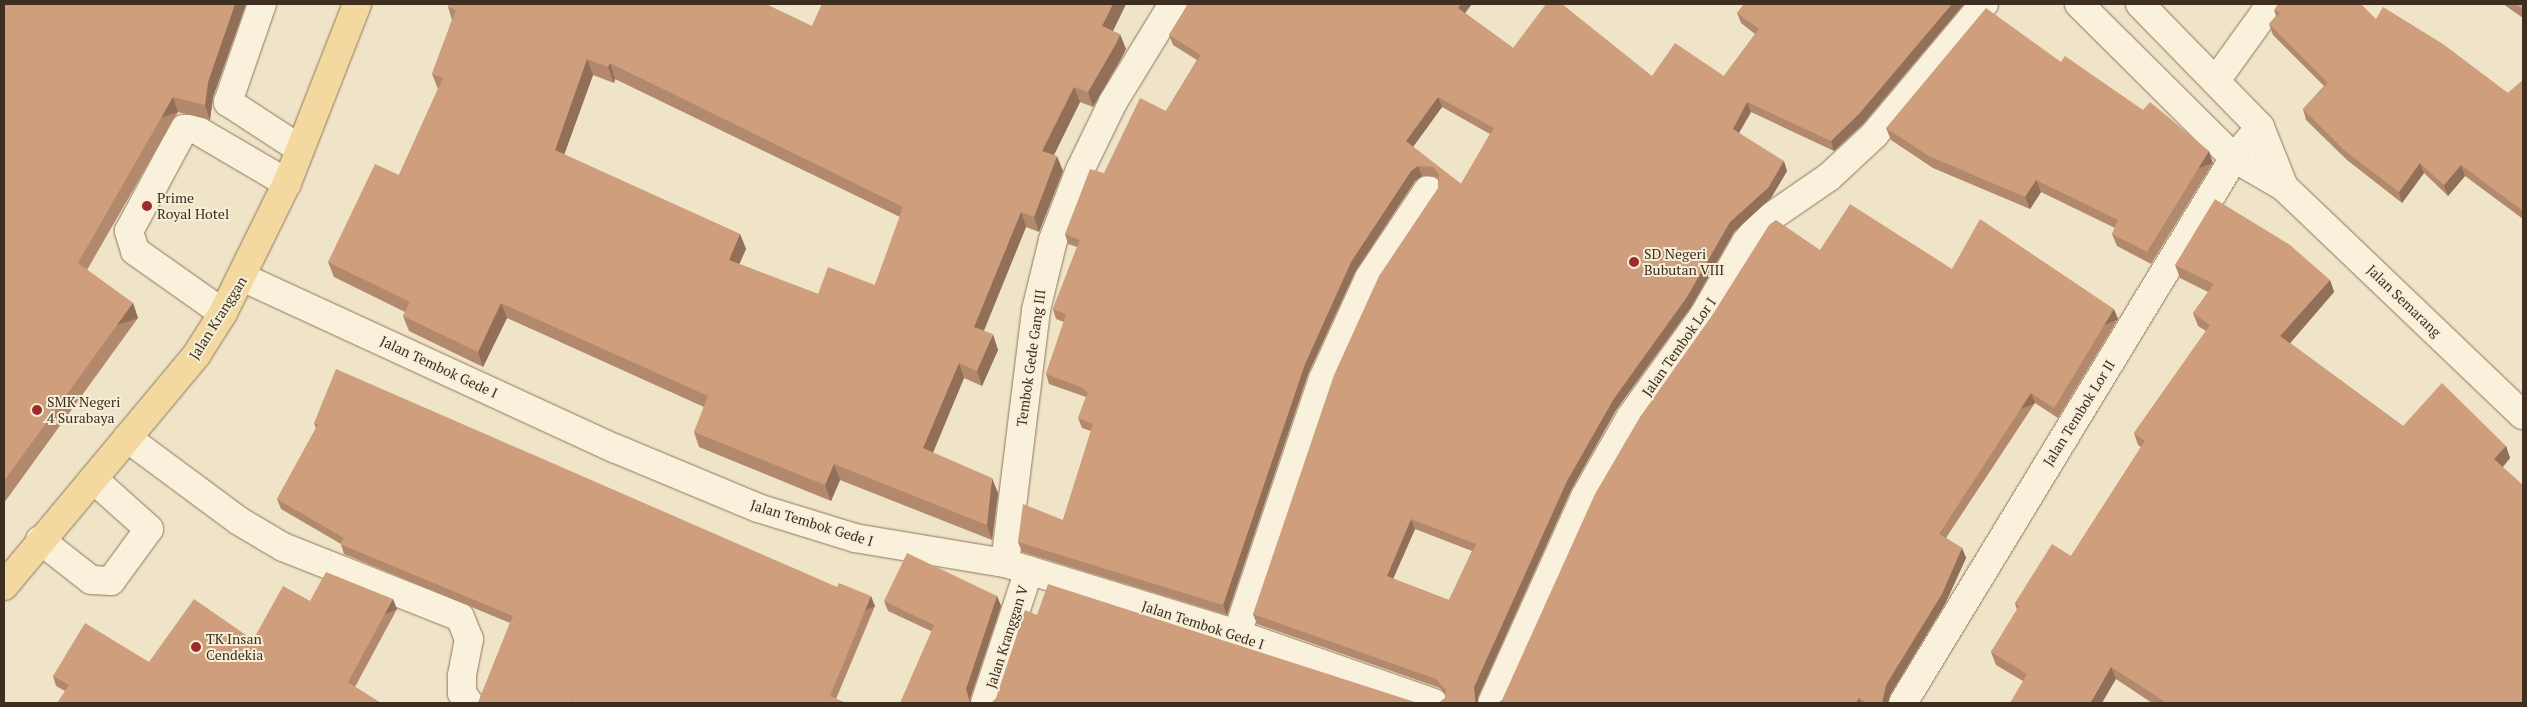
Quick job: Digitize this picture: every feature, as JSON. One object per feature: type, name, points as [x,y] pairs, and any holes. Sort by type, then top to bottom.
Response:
[{"type":"main road","name":"Jalan Kranggan","points":[[4,586],[40,540],[197,354],[223,313],[244,278],[286,183],[357,4]]},
{"type":"street","points":[[262,4],[228,102],[300,149]]},
{"type":"street","name":"Tembok Gede Gang III","points":[[1017,567],[1036,310],[1053,240],[1113,102],[1173,4]]},
{"type":"street","name":"Jalan Tembok Lor I","points":[[1492,703],[1585,497],[1630,418],[1704,315],[1746,242],[1762,223],[1829,177],[1868,141],[1984,4]]},
{"type":"street","name":"Jalan Semarang","points":[[2080,4],[2234,158],[2284,187],[2523,416]]},
{"type":"street","name":"Jalan Semarang","points":[[2140,4],[2217,79],[2260,127],[2284,187]]},
{"type":"street","points":[[2217,79],[2271,4]]},
{"type":"street","name":"Jalan Tembok Lor II","points":[[1903,703],[2234,158],[2260,127]]},
{"type":"street","points":[[223,313],[135,251],[129,231],[184,130],[195,129],[286,183]]},
{"type":"street","points":[[1237,634],[1323,379],[1369,278],[1428,190]]},
{"type":"street","name":"Jalan Tembok Gede I","points":[[244,278],[614,448],[758,508],[855,538],[1017,567],[1237,634],[1434,703]]},
{"type":"street","points":[[127,438],[239,521],[284,547],[460,617],[469,639],[462,676],[462,693],[468,703]]},
{"type":"street","points":[[40,540],[91,580],[111,581],[149,529],[93,479]]},
{"type":"street","name":"Jalan Kranggan V","points":[[985,703],[1017,567]]},
{"type":"building","points":[[4,4],[235,4],[208,82],[205,105],[173,97],[78,263],[133,303],[4,481]]},
{"type":"building","points":[[449,4],[766,4],[812,26],[822,4],[1113,4],[1102,26],[1120,34],[1117,42],[1088,92],[1074,87],[1042,151],[1057,156],[1034,217],[1021,212],[974,327],[993,334],[977,371],[959,363],[923,448],[992,478],[987,525],[834,464],[825,485],[694,432],[708,396],[501,303],[478,352],[403,316],[410,302],[328,262],[375,164],[399,175],[443,78],[432,74],[456,10],[448,7]],"holes":[[[587,59],[608,67],[610,63],[903,207],[875,285],[828,267],[818,294],[729,260],[740,234],[555,150]]]},
{"type":"building","points":[[1188,4],[1461,4],[1458,8],[1513,48],[1546,4],[1562,4],[1652,76],[1675,43],[1724,76],[1759,29],[1737,13],[1744,4],[1952,4],[1859,114],[1831,141],[1747,102],[1733,129],[1784,161],[1768,188],[1730,222],[1687,297],[1613,400],[1567,481],[1474,687],[1475,702],[1477,703],[1439,703],[1445,698],[1446,690],[1436,679],[1253,614],[1334,375],[1379,276],[1438,188],[1439,174],[1433,167],[1418,166],[1411,171],[1351,262],[1305,364],[1223,605],[1018,542],[1023,504],[1063,520],[1093,424],[1078,418],[1088,393],[1083,388],[1046,374],[1066,314],[1053,309],[1080,240],[1065,234],[1090,169],[1104,173],[1140,98],[1166,111],[1201,55],[1169,35]],"holes":[[[1438,97],[1494,128],[1461,184],[1406,141]],[[1411,519],[1476,544],[1449,600],[1387,576]]]},
{"type":"building","points":[[2278,4],[2361,4],[2376,19],[2383,7],[2443,44],[2508,93],[2523,80],[2523,211],[2461,165],[2444,185],[2420,163],[2399,192],[2344,150],[2303,109],[2328,83],[2269,24],[2280,13],[2274,10]]},
{"type":"building","points":[[2515,4],[2523,4],[2523,9]]},
{"type":"building","points":[[1986,8],[2061,62],[2065,56],[2143,110],[2150,102],[2209,151],[2147,252],[2112,234],[2118,220],[2036,180],[2025,197],[1929,156],[1886,128]]},
{"type":"building","points":[[2215,199],[2290,245],[2330,280],[2280,336],[2403,426],[2442,383],[2506,446],[2494,459],[2523,485],[2523,703],[2167,703],[2111,667],[2090,703],[2010,703],[2027,674],[1991,652],[2019,606],[2015,603],[2052,544],[2071,556],[2145,441],[2134,433],[2210,325],[2193,313],[2214,284],[2175,265]]},
{"type":"building","points":[[1850,204],[1952,269],[1980,219],[2114,309],[2054,408],[2031,393],[1939,534],[1962,548],[1942,594],[1886,685],[1882,703],[1868,703],[1859,698],[1856,703],[1498,703],[1502,700],[1595,494],[1640,417],[1713,314],[1769,225],[1776,220],[1820,250]]},
{"type":"building","points":[[336,369],[837,587],[839,583],[871,596],[830,696],[846,703],[578,703],[571,701],[570,703],[478,703],[513,616],[340,544],[344,538],[277,499],[318,425],[314,423]]},
{"type":"building","points":[[907,553],[997,596],[966,689],[970,703],[900,703],[934,625],[884,601]]},
{"type":"building","points":[[326,572],[393,599],[348,682],[381,703],[57,703],[69,685],[53,676],[85,623],[149,662],[194,599],[253,640],[283,586],[310,601]]},
{"type":"building","points":[[1048,584],[1418,703],[991,703],[996,698],[1025,610],[1037,615]]},
{"type":"place","name":"Prime Royal Hotel","points":[[147,206]]},
{"type":"place","name":"SD Negeri Bubutan VIII","points":[[1634,262]]},
{"type":"place","name":"SMK Negeri 4 Surabaya","points":[[37,410]]},
{"type":"place","name":"TK Insan Cendekia","points":[[196,647]]}]
